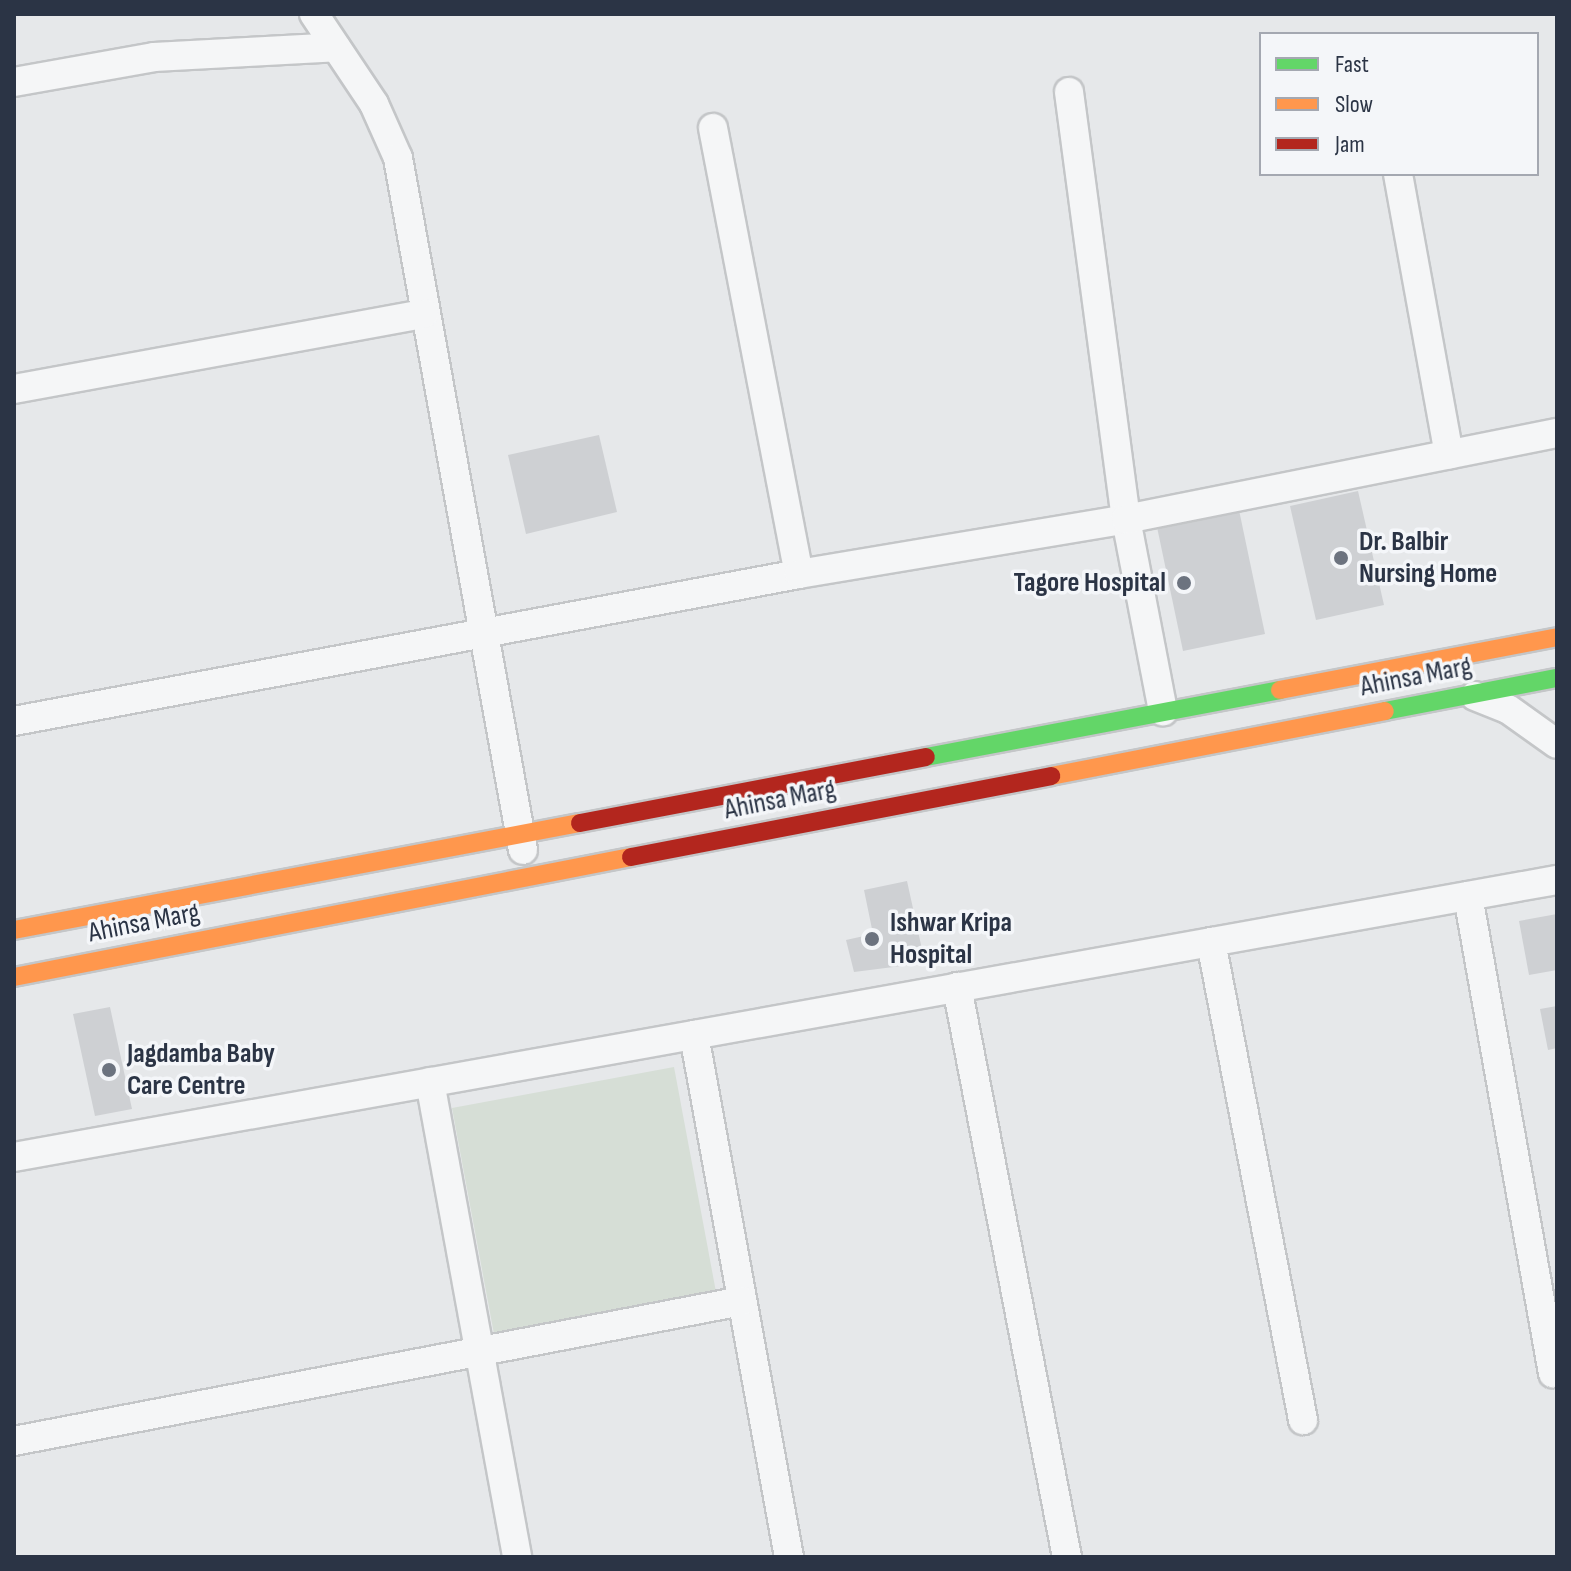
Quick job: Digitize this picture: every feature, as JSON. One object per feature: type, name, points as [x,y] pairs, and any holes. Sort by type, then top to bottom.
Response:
[{"type":"highway","name":"Ahinsa Marg","points":[[14,930],[1557,637]]},
{"type":"highway","name":"Ahinsa Marg","points":[[14,977],[1557,678]]},
{"type":"street","points":[[14,82],[325,30],[390,131],[480,634],[528,877]]},
{"type":"street","points":[[1069,92],[1126,519],[1163,711]]},
{"type":"street","points":[[713,128],[799,574]]},
{"type":"street","points":[[1398,176],[1449,454]]},
{"type":"street","points":[[14,389],[424,314]]},
{"type":"street","points":[[14,721],[799,574],[1126,519],[1557,433]]},
{"type":"street","points":[[1471,695],[1508,709],[1557,744]]},
{"type":"street","points":[[14,1157],[1557,880]]},
{"type":"street","points":[[1468,896],[1553,1373]]},
{"type":"street","points":[[1211,942],[1303,1420]]},
{"type":"street","points":[[957,987],[1067,1557]]},
{"type":"street","points":[[694,1035],[789,1557]]},
{"type":"street","points":[[430,1082],[517,1557]]},
{"type":"street","points":[[14,1441],[742,1301]]},
{"type":"shaded area","points":[[674,1067],[716,1292],[494,1334],[452,1108]]},
{"type":"building","points":[[599,435],[617,512],[526,534],[508,455]]},
{"type":"building","points":[[1358,491],[1384,605],[1316,620],[1290,506]]},
{"type":"building","points":[[1239,510],[1265,634],[1183,651],[1157,527]]},
{"type":"building","points":[[907,881],[925,963],[854,972],[846,940],[873,934],[864,890]]},
{"type":"building","points":[[1557,914],[1557,970],[1529,975],[1519,921]]},
{"type":"building","points":[[1557,1006],[1557,1048],[1548,1050],[1540,1009]]},
{"type":"building","points":[[110,1007],[132,1109],[95,1116],[73,1014]]},
{"type":"traffic: fast","points":[[1385,711],[1557,678]]},
{"type":"traffic: fast","points":[[926,757],[1280,690]]},
{"type":"traffic: slow","points":[[1280,690],[1557,637]]},
{"type":"traffic: slow","points":[[1051,776],[1385,711]]},
{"type":"traffic: slow","points":[[14,930],[580,823]]},
{"type":"traffic: slow","points":[[14,977],[631,857]]},
{"type":"traffic: jam","points":[[580,823],[926,757]]},
{"type":"traffic: jam","points":[[631,857],[1051,776]]},
{"type":"place","name":"Dr. Balbir Nursing Home","points":[[1341,558]]},
{"type":"place","name":"Tagore Hospital","points":[[1184,583]]},
{"type":"place","name":"Ishwar Kripa Hospital","points":[[872,939]]},
{"type":"place","name":"Jagdamba Baby Care Centre","points":[[109,1070]]}]
